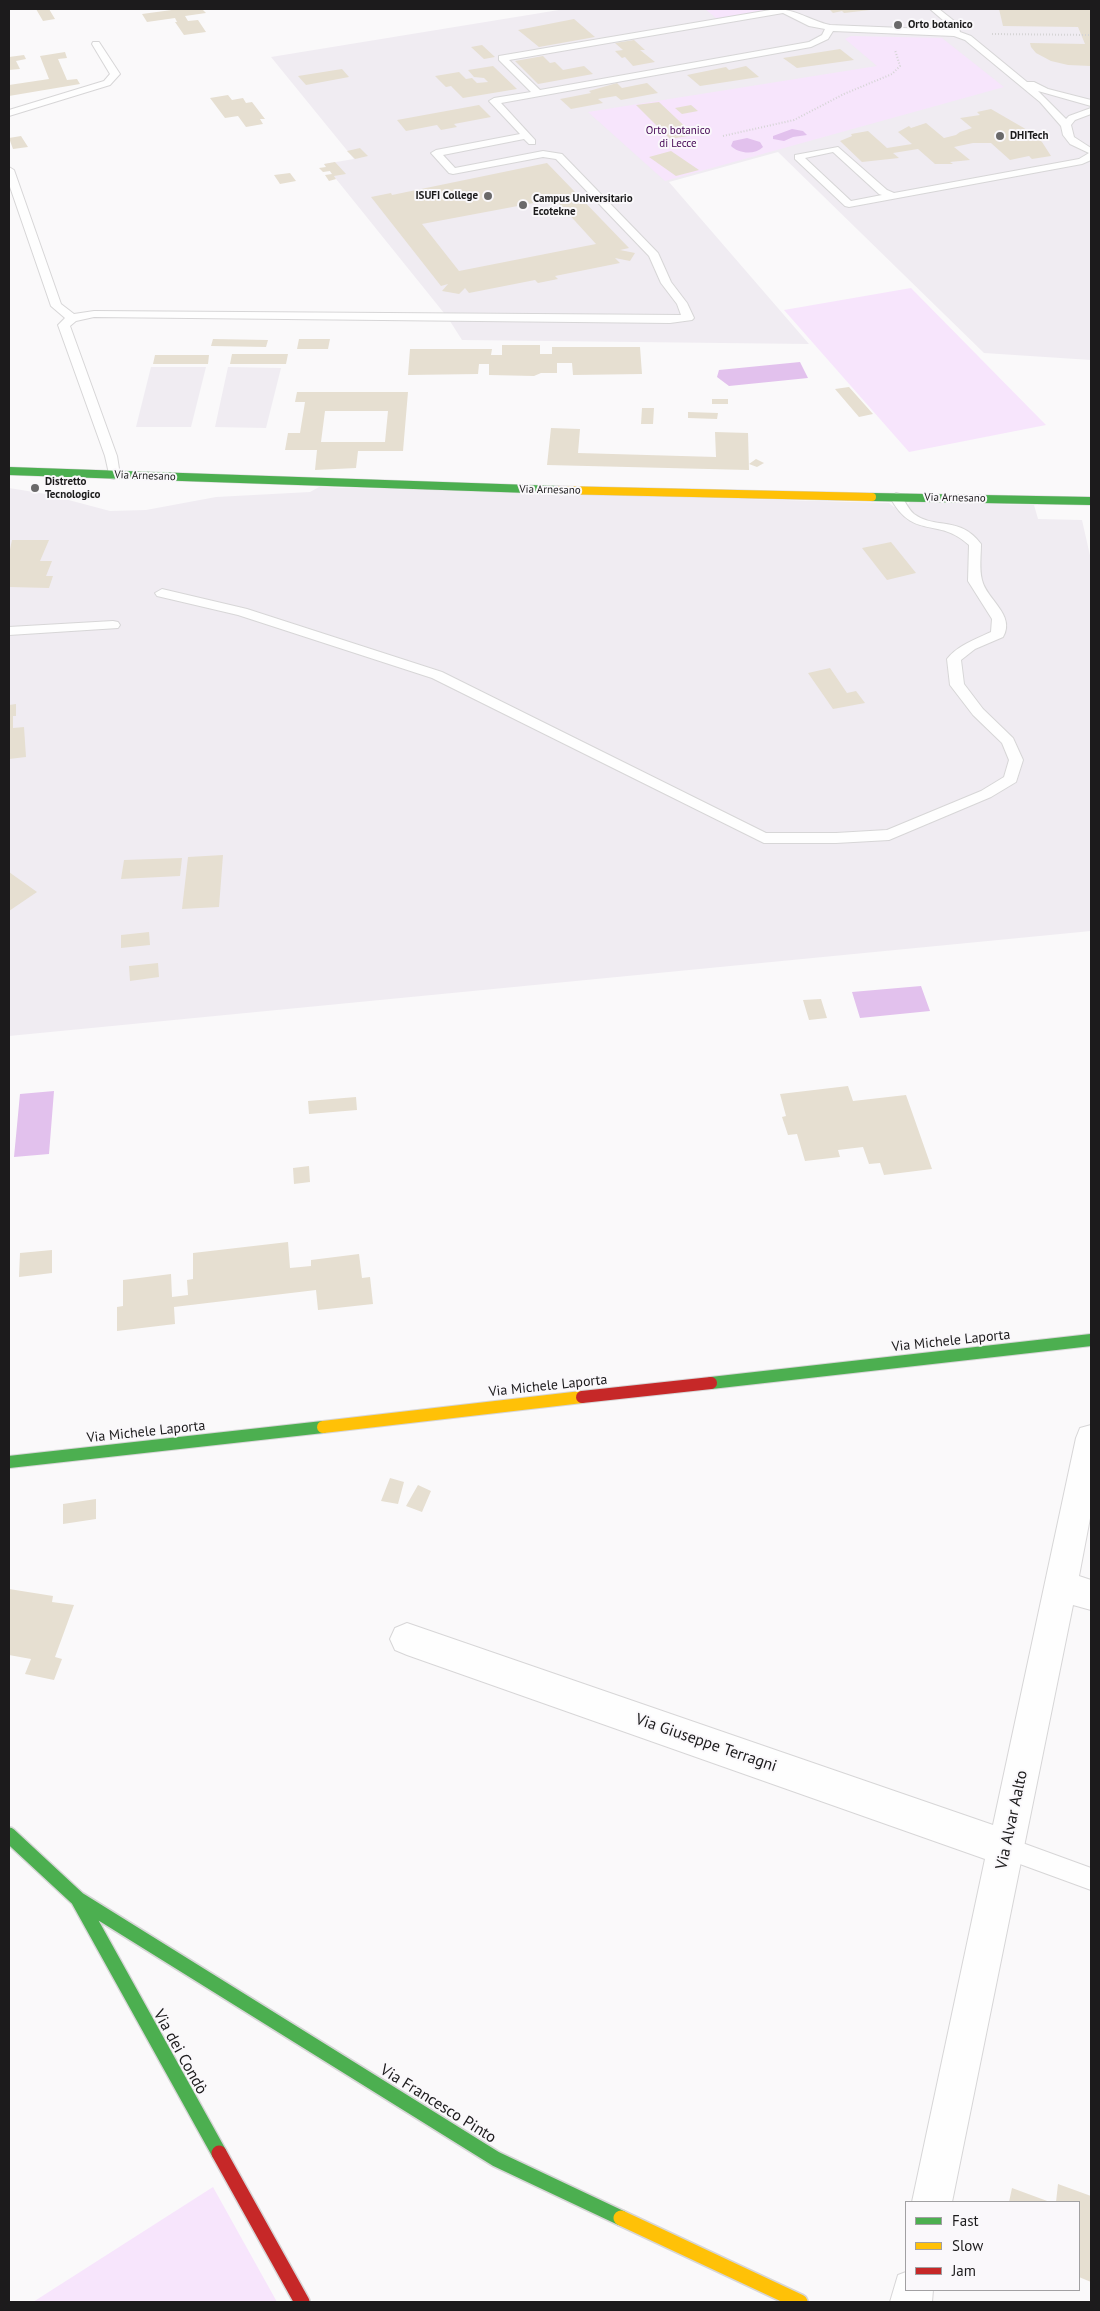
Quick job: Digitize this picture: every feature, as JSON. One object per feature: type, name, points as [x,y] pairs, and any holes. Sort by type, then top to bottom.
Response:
[{"type":"street","name":"Via Arnesano","points":[[9,472],[540,490],[1091,501]]},
{"type":"street","name":"Via Michele Laporta","points":[[9,1462],[1091,1340]]},
{"type":"street","name":"Via Alvar Aalto","points":[[932,2201],[1006,1848],[1076,1591],[1091,1438]]},
{"type":"street","name":"Via Giuseppe Terragni","points":[[407,1639],[1006,1848]]},
{"type":"street","name":"Via dei Condò","points":[[9,1835],[78,1899],[302,2302]]},
{"type":"street","name":"Via Francesco Pinto","points":[[78,1899],[496,2159],[800,2302]]},
{"type":"lane","points":[[538,93],[502,58],[706,18],[784,9],[812,24],[830,28],[956,33],[968,38],[988,53],[1043,100],[1066,125]]},
{"type":"lane","points":[[934,9],[955,26],[956,33]]},
{"type":"lane","points":[[543,154],[494,101],[811,44],[825,37],[830,28]]},
{"type":"lane","points":[[9,113],[107,84],[115,74],[96,44]]},
{"type":"lane","points":[[1015,76],[1045,91],[1091,103]]},
{"type":"lane","points":[[1091,110],[1072,118],[1066,125],[1066,132],[1072,140],[1091,151]]},
{"type":"lane","points":[[114,475],[111,456],[64,325],[72,318],[94,314],[670,320],[688,318],[682,303],[666,284],[654,255],[558,156],[543,154],[453,171],[436,153],[526,136]]},
{"type":"lane","points":[[893,196],[883,192],[835,149],[798,157],[849,204],[893,196],[1082,161],[1091,156]]},
{"type":"lane","points":[[9,170],[56,306],[72,318]]},
{"type":"lane","points":[[162,592],[242,612],[437,675],[764,838],[836,838],[889,835],[986,794],[1011,779],[1016,760],[1008,741],[978,712],[957,685],[954,659],[970,646],[998,634],[999,619],[975,581],[975,544],[964,533],[946,527],[924,524],[911,518],[900,506],[896,497]]},
{"type":"lane","points":[[9,631],[113,625]]},
{"type":"lane","points":[[1006,1848],[1091,1878]]},
{"type":"path","points":[[723,136],[794,120],[844,94],[892,74],[897,70],[900,60],[888,30]]},
{"type":"path","points":[[956,33],[1091,35]]},
{"type":"shaded area","name":"Campus Universitario Ecotekne","points":[[565,9],[1091,9],[1091,360],[984,353],[778,152],[669,182],[809,344],[462,340],[448,318],[324,164],[354,159],[271,57]]},
{"type":"shaded area","points":[[792,129],[803,131],[807,135],[793,137],[784,141],[773,139],[773,136]]},
{"type":"shaded area","points":[[747,138],[760,142],[763,147],[760,150],[747,152],[738,151],[731,146],[733,141]]},
{"type":"shaded area","points":[[800,362],[808,378],[729,386],[717,377],[719,370]]},
{"type":"shaded area","points":[[151,367],[206,367],[191,427],[136,427]]},
{"type":"shaded area","points":[[228,367],[281,368],[266,428],[215,427]]},
{"type":"shaded area","points":[[319,487],[889,503],[894,507],[907,506],[910,502],[1034,505],[1038,519],[1082,520],[1091,560],[1091,931],[9,1036],[9,488],[46,494],[110,511],[146,510],[216,497],[310,492]]},
{"type":"shaded area","points":[[921,986],[930,1011],[860,1018],[852,992]]},
{"type":"shaded area","points":[[54,1091],[49,1154],[14,1157],[20,1094]]},
{"type":"green space","points":[[705,9],[766,9],[716,18]]},
{"type":"green space","name":"Orto botanico di Lecce","points":[[851,36],[942,38],[1004,87],[665,181],[588,112],[877,66],[845,39]]},
{"type":"green space","points":[[911,288],[1046,425],[909,452],[784,310]]},
{"type":"green space","points":[[213,2187],[277,2302],[33,2302]]},
{"type":"building","points":[[36,9],[49,9],[55,19],[43,21]]},
{"type":"building","points":[[179,9],[202,9],[206,13],[185,16],[188,21],[198,20],[206,32],[184,35],[175,22],[177,22],[175,18],[147,22],[142,14]]},
{"type":"building","points":[[829,9],[870,9],[870,10],[833,13]]},
{"type":"building","points":[[999,9],[1091,9],[1091,66],[1068,65],[1051,61],[1036,53],[1031,47],[1030,43],[1085,44],[1078,27],[1003,26]]},
{"type":"building","points":[[574,19],[595,37],[539,47],[518,30]]},
{"type":"building","points":[[634,40],[645,50],[640,50],[655,62],[633,66],[625,57],[622,58],[615,51],[623,50],[615,43]]},
{"type":"building","points":[[482,45],[495,57],[484,59],[471,47]]},
{"type":"building","points":[[840,49],[854,60],[797,68],[783,58]]},
{"type":"building","points":[[65,52],[67,58],[58,59],[67,80],[77,79],[80,84],[9,96],[9,85],[49,79],[40,56]]},
{"type":"building","points":[[24,55],[26,59],[16,61],[20,69],[9,70],[9,57]]},
{"type":"building","points":[[543,56],[550,63],[555,62],[563,70],[584,66],[593,74],[538,84],[515,61]]},
{"type":"building","points":[[493,66],[517,89],[463,98],[451,86],[446,87],[435,76],[459,72],[466,79],[472,78],[477,83],[488,82],[484,78],[474,77],[468,70]]},
{"type":"building","points":[[746,66],[759,77],[700,86],[687,75],[726,67],[729,70]]},
{"type":"building","points":[[342,69],[349,77],[306,85],[298,76]]},
{"type":"building","points":[[617,83],[622,88],[647,83],[658,93],[621,100],[616,96],[598,99],[603,103],[571,109],[560,99],[591,93],[589,91]]},
{"type":"building","points":[[228,95],[232,100],[243,98],[246,103],[252,102],[265,119],[260,119],[263,124],[246,127],[238,116],[225,118],[210,98]]},
{"type":"building","points":[[659,102],[694,135],[670,139],[636,105]]},
{"type":"building","points":[[479,105],[491,117],[454,124],[457,127],[441,130],[437,125],[406,131],[397,120]]},
{"type":"building","points":[[691,105],[698,111],[682,114],[675,108]]},
{"type":"building","points":[[991,109],[1029,131],[1042,142],[1051,156],[1032,159],[1029,156],[1010,160],[991,143],[973,143],[954,147],[970,160],[950,162],[953,164],[935,164],[918,149],[893,153],[899,158],[862,162],[840,141],[852,136],[851,134],[868,131],[887,148],[912,144],[898,132],[909,126],[911,128],[926,123],[944,138],[972,128],[960,118],[980,115],[977,112]]},
{"type":"building","points":[[21,136],[28,147],[13,149],[9,138]]},
{"type":"building","points":[[360,148],[368,156],[355,159],[347,151]]},
{"type":"building","points":[[671,151],[699,170],[676,176],[649,157]]},
{"type":"building","points":[[335,162],[346,174],[334,176],[336,179],[329,181],[325,175],[332,174],[330,171],[323,172],[319,168],[326,167],[324,164]]},
{"type":"building","points":[[547,163],[629,248],[620,250],[635,253],[630,261],[615,258],[620,263],[555,276],[558,279],[538,283],[535,280],[469,293],[465,288],[459,294],[442,291],[448,284],[441,286],[371,197],[391,193],[392,195]],"holes":[[[555,199],[596,244],[459,271],[422,224]]]},
{"type":"building","points":[[290,173],[296,181],[280,184],[274,175]]},
{"type":"building","points":[[213,339],[268,340],[266,347],[211,346]]},
{"type":"building","points":[[299,339],[330,339],[328,349],[297,349]]},
{"type":"building","points":[[502,345],[540,345],[540,354],[552,354],[552,347],[640,347],[642,374],[573,375],[572,363],[557,363],[557,373],[541,373],[534,376],[489,375],[489,364],[479,364],[478,374],[408,375],[410,349],[492,349],[491,355],[502,355]]},
{"type":"building","points":[[232,354],[288,354],[286,364],[230,364]]},
{"type":"building","points":[[155,355],[209,355],[208,364],[153,364]]},
{"type":"building","points":[[849,387],[873,414],[859,417],[835,389]]},
{"type":"building","points":[[297,392],[408,392],[403,451],[358,451],[356,468],[315,470],[317,450],[285,450],[288,433],[300,433],[305,402],[295,402]],"holes":[[[325,411],[388,411],[385,442],[321,442]]]},
{"type":"building","points":[[712,399],[728,399],[728,404],[712,404]]},
{"type":"building","points":[[642,408],[654,408],[653,424],[641,424]]},
{"type":"building","points":[[688,412],[718,413],[717,419],[688,418]]},
{"type":"building","points":[[551,428],[580,429],[578,453],[716,457],[715,432],[748,433],[749,470],[547,465]]},
{"type":"building","points":[[756,459],[764,463],[757,467],[749,464]]},
{"type":"building","points":[[12,540],[49,540],[40,561],[52,561],[46,576],[53,576],[49,588],[9,587],[9,554]]},
{"type":"building","points":[[891,542],[916,573],[887,580],[862,548]]},
{"type":"building","points":[[830,668],[847,693],[856,691],[865,703],[833,709],[808,673]]},
{"type":"building","points":[[16,704],[13,728],[24,727],[26,757],[9,759],[9,705]]},
{"type":"building","points":[[223,855],[219,907],[182,909],[188,857]]},
{"type":"building","points":[[182,858],[180,876],[121,879],[124,860]]},
{"type":"building","points":[[9,872],[37,892],[9,911]]},
{"type":"building","points":[[149,932],[150,945],[121,948],[121,935]]},
{"type":"building","points":[[158,963],[159,977],[130,981],[129,966]]},
{"type":"building","points":[[821,999],[827,1018],[809,1020],[803,1000]]},
{"type":"building","points":[[848,1086],[853,1101],[906,1095],[932,1169],[884,1175],[880,1163],[869,1164],[863,1147],[838,1150],[840,1157],[805,1161],[797,1134],[788,1135],[782,1117],[786,1116],[780,1094]]},
{"type":"building","points":[[356,1097],[357,1110],[309,1114],[308,1101]]},
{"type":"building","points":[[309,1166],[310,1182],[294,1184],[293,1168]]},
{"type":"building","points":[[288,1242],[290,1268],[311,1266],[311,1260],[359,1254],[362,1278],[370,1277],[373,1304],[318,1310],[316,1290],[174,1307],[175,1324],[117,1331],[117,1307],[123,1306],[123,1280],[171,1274],[172,1297],[188,1295],[187,1280],[193,1279],[193,1253]]},
{"type":"building","points":[[52,1250],[52,1273],[19,1277],[20,1253]]},
{"type":"building","points":[[390,1478],[404,1482],[398,1504],[381,1501]]},
{"type":"building","points":[[418,1485],[431,1491],[422,1512],[406,1506]]},
{"type":"building","points":[[96,1499],[96,1519],[63,1524],[63,1504]]},
{"type":"building","points":[[9,1589],[53,1596],[52,1602],[74,1605],[55,1657],[62,1659],[54,1680],[25,1674],[31,1659],[9,1655]]},
{"type":"building","points":[[1058,2184],[1091,2196],[1091,2282],[1080,2277],[1080,2201],[1056,2201]]},
{"type":"building","points":[[1012,2188],[1047,2201],[1009,2201]]},
{"type":"traffic: fast","points":[[9,471],[558,490]]},
{"type":"traffic: fast","points":[[872,497],[1091,501]]},
{"type":"traffic: fast","points":[[711,1383],[1091,1340]]},
{"type":"traffic: fast","points":[[9,1462],[323,1427]]},
{"type":"traffic: fast","points":[[9,1835],[78,1899],[219,2153]]},
{"type":"traffic: fast","points":[[78,1899],[496,2159],[621,2218]]},
{"type":"traffic: slow","points":[[558,490],[872,497]]},
{"type":"traffic: slow","points":[[323,1427],[582,1397]]},
{"type":"traffic: slow","points":[[621,2218],[800,2302]]},
{"type":"traffic: jam","points":[[582,1397],[711,1383]]},
{"type":"traffic: jam","points":[[219,2153],[302,2302]]},
{"type":"place","name":"Orto botanico","points":[[898,25]]},
{"type":"place","name":"DHITech","points":[[1000,136]]},
{"type":"place","name":"ISUFI College","points":[[488,196]]},
{"type":"place","name":"Campus Universitario Ecotekne","points":[[523,205]]},
{"type":"place","name":"Distretto Tecnologico","points":[[35,488]]}]
